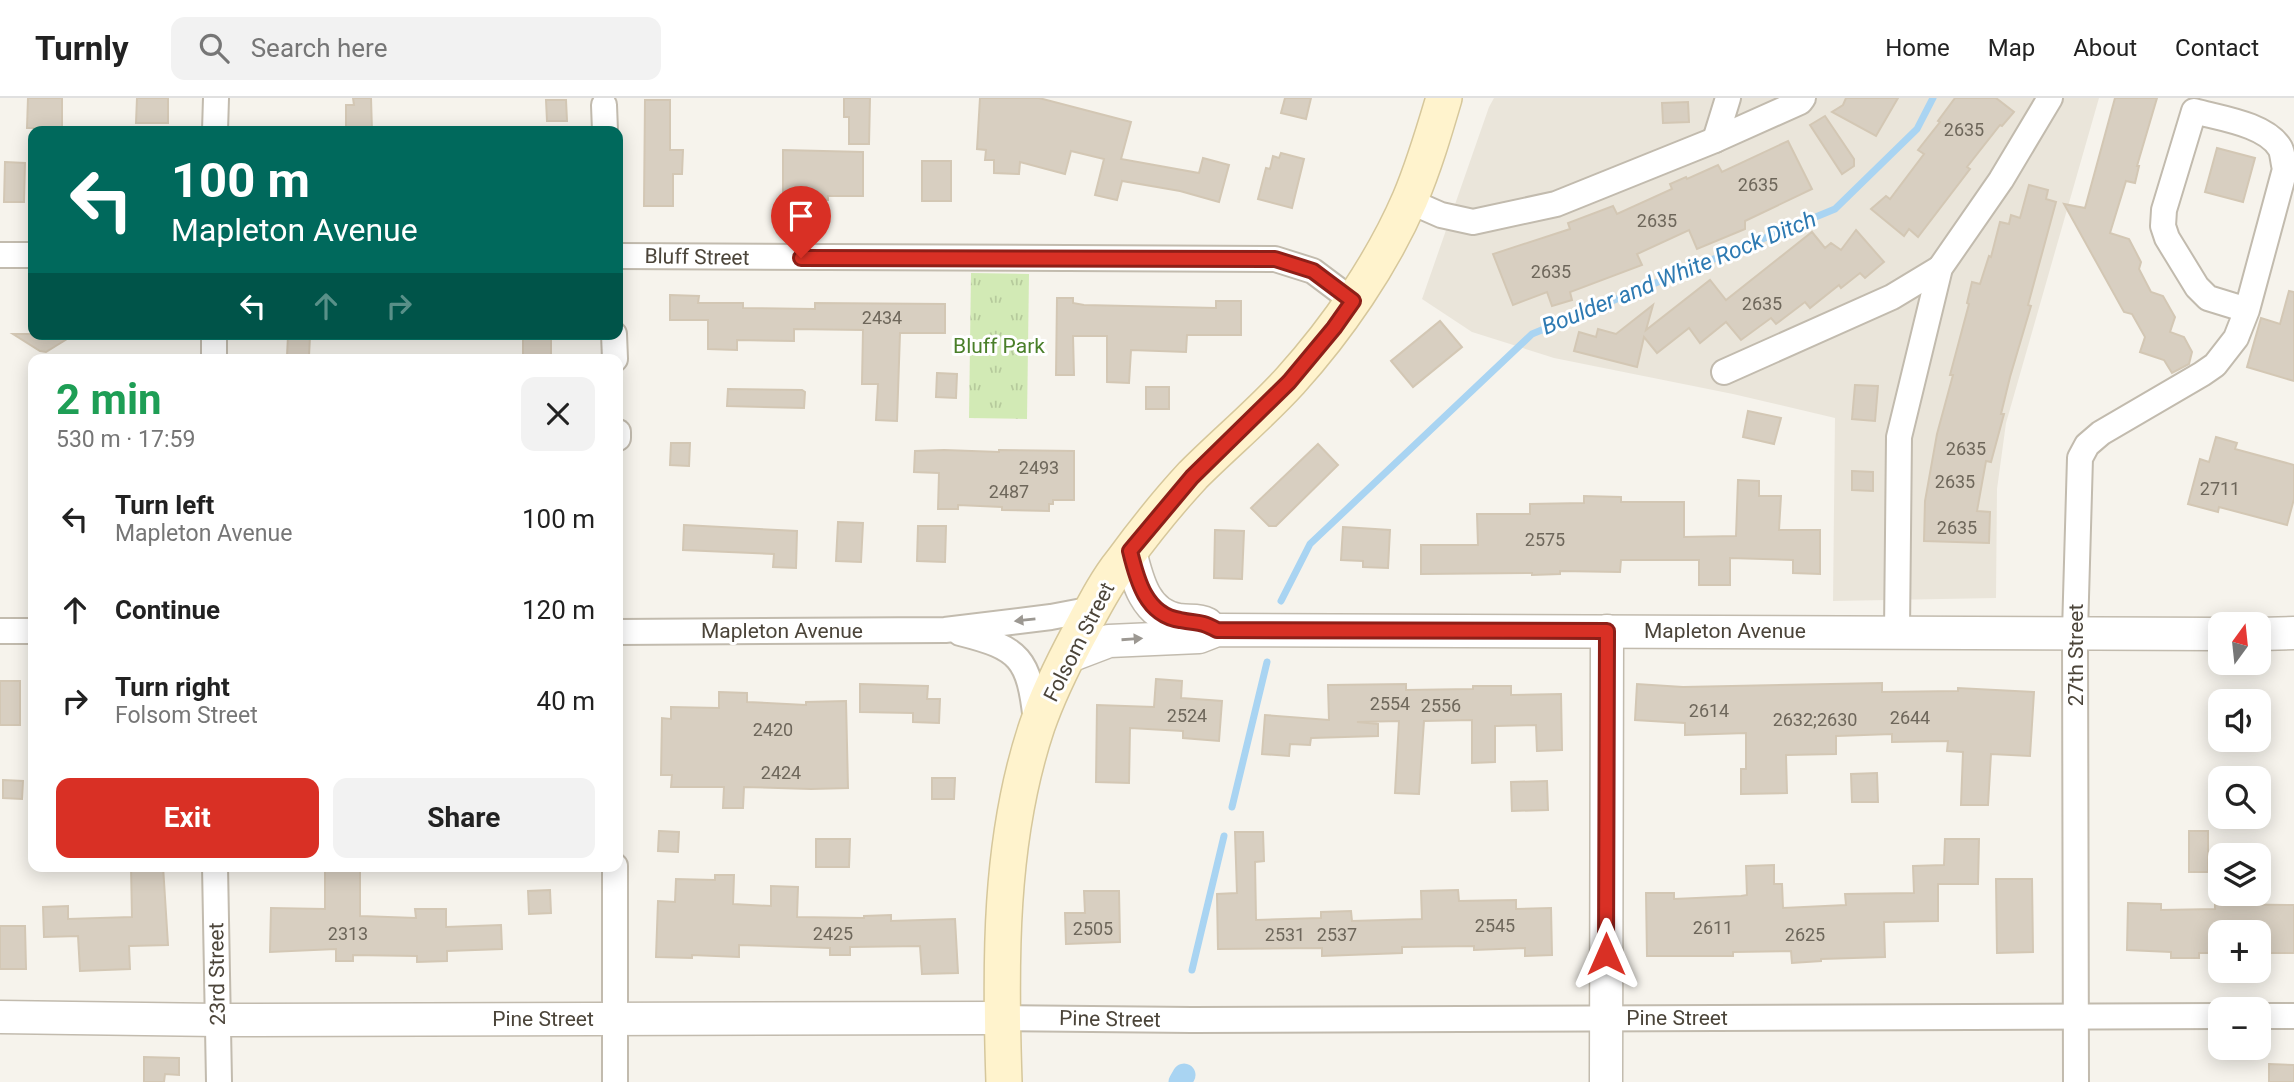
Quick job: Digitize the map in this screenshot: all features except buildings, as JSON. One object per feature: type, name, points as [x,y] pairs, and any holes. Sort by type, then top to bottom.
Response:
[{"type":"main road","name":"Folsom Street","points":[[1004,1082],[1002,1018],[1008,861],[1021,788],[1037,726],[1067,657],[1093,609],[1130,551],[1192,477],[1289,382],[1353,301],[1409,201],[1444,98]]},
{"type":"street","points":[[215,126],[216,98]]},
{"type":"street","points":[[1715,140],[1728,98]]},
{"type":"street","points":[[1409,201],[1441,215],[1473,222],[1556,204],[1715,140],[1800,102],[1803,98]]},
{"type":"street","points":[[1897,631],[1899,437],[1940,268],[2001,180],[2050,98]]},
{"type":"street","points":[[604,105],[605,126]]},
{"type":"street","name":"27th Street","points":[[2076,1082],[2075,632],[2080,458],[2087,445],[2101,433],[2215,365],[2236,338],[2247,310],[2285,169],[2280,149],[2267,134],[2194,111],[2164,211],[2163,226],[2167,238],[2197,287],[2208,298],[2247,310]]},
{"type":"street","points":[[0,255],[28,255]]},
{"type":"street","name":"Bluff Street","points":[[623,256],[1275,259],[1313,271],[1353,301]]},
{"type":"street","points":[[1724,372],[1892,297],[1940,268]]},
{"type":"street","points":[[1130,551],[1137,579],[1157,611],[1178,620],[1200,621],[1217,630]]},
{"type":"street","name":"Mapleton Avenue","points":[[623,632],[945,629],[1051,617],[1093,609]]},
{"type":"street","name":"Mapleton Avenue","points":[[945,629],[992,641],[1006,647],[1018,658],[1027,674],[1033,694],[1037,726]]},
{"type":"street","name":"Mapleton Avenue","points":[[1067,657],[1109,641],[1199,637],[1217,630],[2208,634]]},
{"type":"street","points":[[0,631],[28,631]]},
{"type":"street","points":[[1606,1082],[1607,631]]},
{"type":"street","points":[[2272,634],[2294,633]]},
{"type":"street","name":"23rd Street","points":[[215,872],[219,1082]]},
{"type":"street","points":[[615,872],[615,1082]]},
{"type":"street","name":"Pine Street","points":[[0,1017],[217,1020],[1192,1020],[2208,1016]]},
{"type":"street","points":[[2271,1016],[2294,1016]]},
{"type":"shaded area","points":[[1494,98],[2099,98],[2006,423],[1997,489],[1996,598],[1833,601],[1835,418],[1733,394],[1554,358],[1472,332],[1422,299]]},
{"type":"green space","name":"Bluff Park","points":[[971,273],[1029,274],[1027,419],[969,418]]},
{"type":"waterway","name":"Boulder and White Rock Ditch","points":[[1281,601],[1310,544],[1532,334],[1835,209],[1917,129],[1933,98]]},
{"type":"waterway","name":"Boulder and White Rock Ditch","points":[[1232,807],[1267,662]]},
{"type":"waterway","name":"Boulder and White Rock Ditch","points":[[1192,970],[1224,836]]},
{"type":"waterway","name":"Boulder and White Rock Ditch","points":[[1180,1082],[1184,1075]]},
{"type":"route","points":[[801,258],[1275,259],[1313,271],[1353,301],[1289,382],[1192,477],[1130,551],[1137,579],[1157,611],[1178,620],[1200,621],[1217,630],[1607,631],[1606,954]]}]
